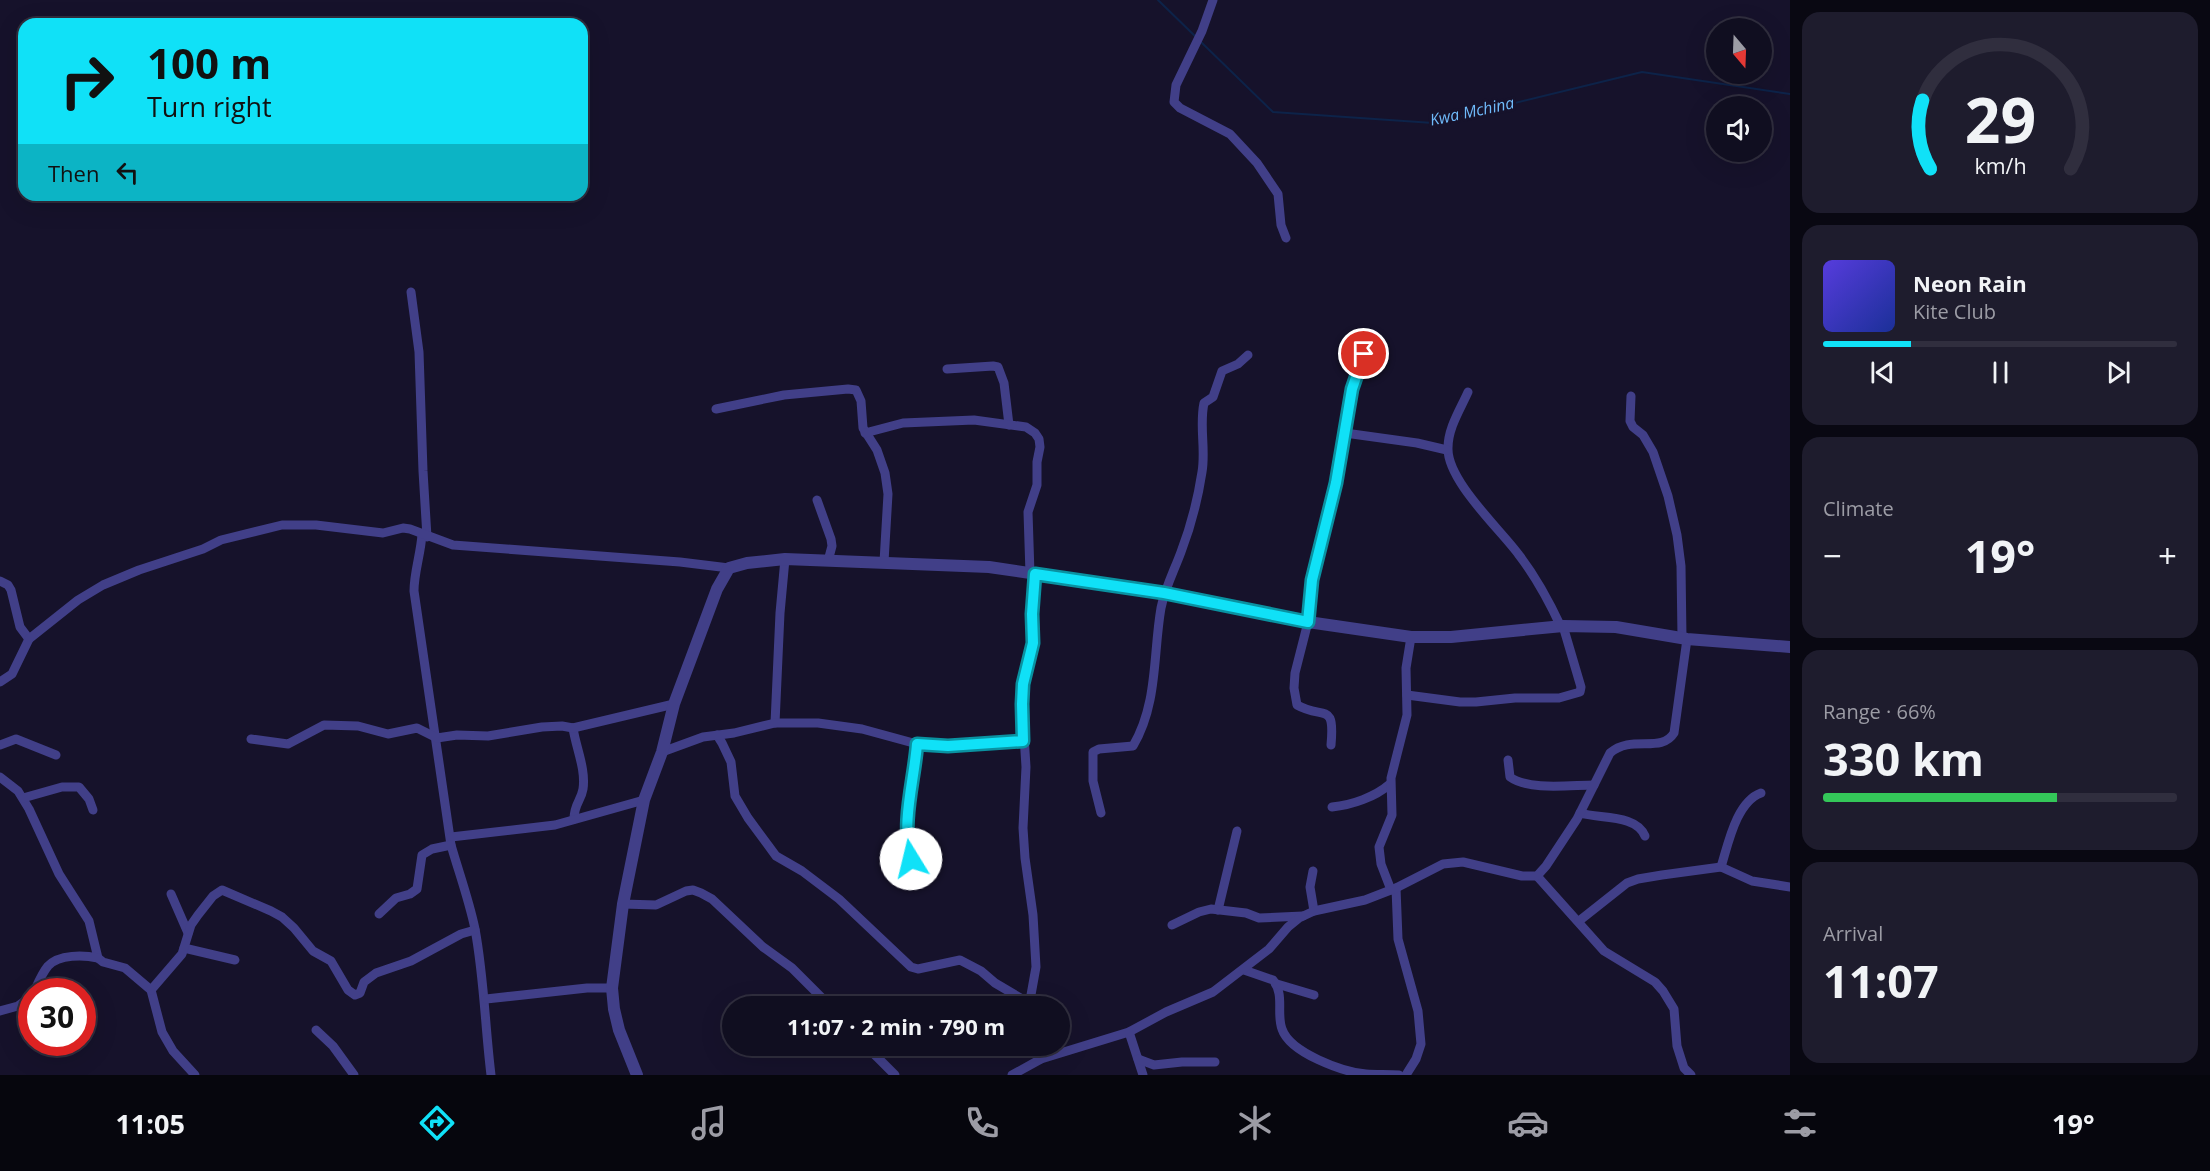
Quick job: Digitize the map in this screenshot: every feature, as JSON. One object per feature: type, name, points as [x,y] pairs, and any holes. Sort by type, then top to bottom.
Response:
[{"type":"street","points":[[1213,0],[1202,31],[1176,86],[1174,102],[1180,108],[1230,134],[1257,163],[1278,194],[1281,225],[1286,238]]},
{"type":"street","points":[[411,292],[419,352],[424,535],[414,580],[414,591],[451,841],[475,930],[486,999],[491,1075]]},
{"type":"street","points":[[1330,745],[1332,727],[1329,715],[1300,706],[1295,700],[1295,673],[1308,622],[1312,580],[1336,483],[1350,400],[1361,366],[1364,345]]},
{"type":"street","points":[[1101,813],[1093,781],[1093,752],[1099,749],[1133,746],[1142,730],[1155,675],[1159,622],[1164,593],[1187,536],[1203,471],[1203,403],[1213,397],[1221,372],[1248,356]]},
{"type":"street","points":[[946,369],[998,367],[1004,383],[1009,425]]},
{"type":"street","points":[[716,409],[784,395],[852,389],[859,394],[861,421],[865,433],[877,450],[885,473],[888,494],[884,562]]},
{"type":"street","points":[[1407,695],[1468,702],[1515,698],[1559,698],[1580,692],[1581,687],[1562,627],[1549,600],[1529,569],[1466,490],[1452,466],[1448,450],[1450,430],[1468,392]]},
{"type":"street","points":[[1537,876],[1580,813],[1604,762],[1617,747],[1627,743],[1663,743],[1669,740],[1676,725],[1685,639],[1677,536],[1668,496],[1653,452],[1643,435],[1634,428],[1630,421],[1632,396]]},
{"type":"street","points":[[865,433],[903,423],[974,420],[1030,429],[1038,436],[1040,442],[1036,462],[1037,485],[1028,512],[1033,643],[1023,684],[1022,704],[1026,766],[1023,828],[1033,915],[1036,967],[1031,996]]},
{"type":"street","points":[[1345,433],[1418,443],[1448,450]]},
{"type":"street","points":[[817,500],[831,540],[832,546],[828,561]]},
{"type":"street","points":[[0,682],[12,674],[29,639],[78,600],[103,585],[139,570],[203,549],[221,540],[282,525],[316,525],[383,533],[410,528],[453,544],[729,568],[747,563],[785,559],[989,567],[1164,593],[1308,622],[1411,637],[1451,637],[1562,627],[1616,627],[1685,639],[1790,647]]},
{"type":"street","points":[[775,723],[785,559]]},
{"type":"street","points":[[637,1075],[619,1030],[612,988],[623,904],[644,800],[662,752],[674,704],[717,589],[729,568]]},
{"type":"street","points":[[0,581],[8,585],[11,590],[20,627],[29,639]]},
{"type":"street","points":[[1406,1075],[1416,1059],[1421,1044],[1418,1011],[1398,939],[1393,889],[1381,864],[1379,847],[1392,814],[1390,784],[1406,725],[1406,668],[1411,637]]},
{"type":"street","points":[[251,739],[288,744],[324,725],[358,726],[388,734],[417,728],[437,738],[457,735],[498,735],[542,727],[573,728],[674,704]]},
{"type":"street","points":[[662,752],[684,742],[703,737],[734,733],[775,723],[818,723],[862,729],[917,744],[948,746],[1023,741]]},
{"type":"street","points":[[573,728],[584,787],[575,805],[574,819]]},
{"type":"street","points":[[717,735],[730,762],[735,796],[776,856],[802,871],[839,899],[911,967],[918,969],[960,960],[1015,996]]},
{"type":"street","points":[[0,745],[16,739],[56,755]]},
{"type":"street","points":[[915,876],[906,843],[906,829],[917,744]]},
{"type":"street","points":[[1508,760],[1510,777],[1522,783],[1594,785]]},
{"type":"street","points":[[0,777],[23,798],[59,874],[89,921],[98,958]]},
{"type":"street","points":[[1332,807],[1344,806],[1370,797],[1381,792],[1390,784]]},
{"type":"street","points":[[23,798],[62,787],[79,787],[89,799],[93,810]]},
{"type":"street","points":[[1721,867],[1732,828],[1755,796],[1761,793]]},
{"type":"street","points":[[379,914],[396,898],[410,894],[417,889],[422,855],[432,849],[451,841],[555,825],[644,800]]},
{"type":"street","points":[[1580,813],[1631,822],[1642,830],[1645,836]]},
{"type":"street","points":[[1218,910],[1237,831]]},
{"type":"street","points":[[1011,1075],[1041,1059],[1129,1032],[1166,1012],[1213,992],[1269,949],[1288,927],[1303,916],[1314,911],[1365,900],[1393,889],[1434,867],[1463,862],[1522,876],[1537,876],[1579,921],[1595,943],[1604,951],[1655,982],[1670,1001],[1676,1017],[1677,1046],[1680,1058],[1684,1068],[1691,1075]]},
{"type":"street","points":[[1579,921],[1619,888],[1638,879],[1721,867],[1752,881],[1790,887]]},
{"type":"street","points":[[1312,871],[1310,887],[1314,911]]},
{"type":"street","points":[[151,990],[176,962],[184,948],[191,925],[213,896],[222,890],[282,918],[294,928],[313,951],[331,961],[348,990],[355,994],[360,993],[364,982],[376,974],[411,961],[461,934],[475,930]]},
{"type":"street","points":[[623,904],[656,905],[686,891],[693,890],[701,893],[712,899],[763,947],[792,968],[820,996]]},
{"type":"street","points":[[171,894],[188,933]]},
{"type":"street","points":[[1172,925],[1199,912],[1218,910],[1265,918],[1303,916]]},
{"type":"street","points":[[184,948],[235,960]]},
{"type":"street","points":[[41,978],[50,963],[64,958],[81,956],[98,958],[103,962],[125,968],[151,990],[162,1032],[173,1051],[195,1075]]},
{"type":"street","points":[[1244,970],[1269,977],[1276,984],[1279,990],[1281,1029],[1290,1041],[1314,1059],[1368,1075],[1399,1075]]},
{"type":"street","points":[[1276,984],[1314,995]]},
{"type":"street","points":[[486,999],[587,988],[612,988]]},
{"type":"street","points":[[0,1011],[18,1006]]},
{"type":"street","points":[[316,1030],[333,1046],[354,1075]]},
{"type":"street","points":[[1129,1032],[1143,1075]]},
{"type":"street","points":[[484,1075],[489,1055]]},
{"type":"street","points":[[876,1056],[895,1075]]},
{"type":"street","points":[[1138,1059],[1154,1065],[1215,1062]]},
{"type":"waterway","name":"Kwa Mchina","points":[[1158,0],[1197,38]]},
{"type":"waterway","name":"Kwa Mchina","points":[[1201,42],[1273,112],[1433,123],[1642,72],[1790,94]]},
{"type":"route","points":[[911,859],[906,843],[906,829],[917,744],[948,746],[1023,741],[1023,684],[1033,643],[1031,628],[1035,574],[1164,593],[1308,622],[1317,556],[1336,483],[1352,389],[1364,354]]}]
